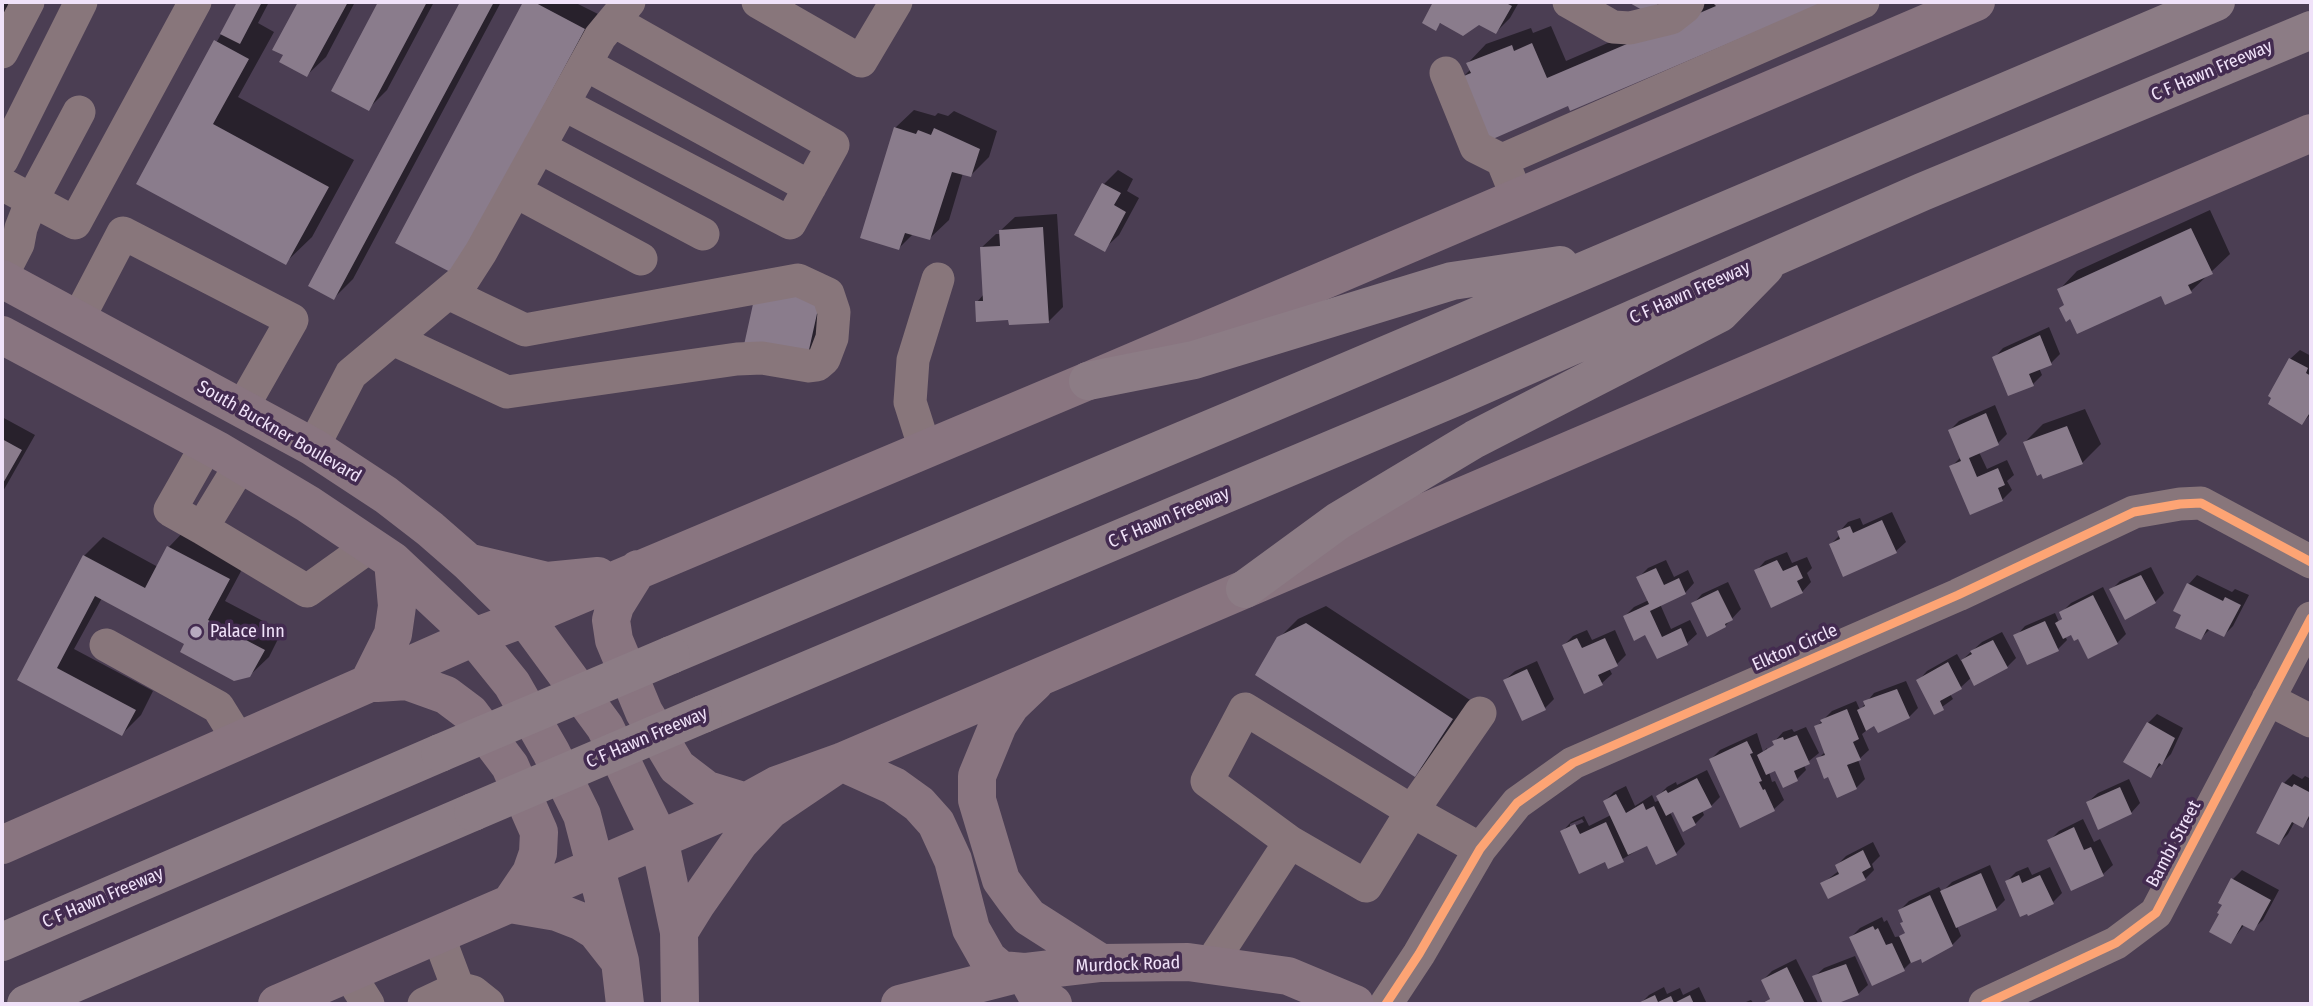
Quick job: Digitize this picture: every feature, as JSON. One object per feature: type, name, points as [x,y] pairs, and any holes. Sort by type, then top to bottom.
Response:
[{"type":"highway","name":"C F Hawn Freeway","points":[[2,942],[671,654],[2216,2]]},
{"type":"highway","name":"C F Hawn Freeway","points":[[26,1004],[1456,397],[1779,253],[2311,30]]},
{"type":"highway","points":[[1245,589],[1338,520],[1464,446],[1720,313],[1779,253]]},
{"type":"highway","points":[[1088,381],[1194,360],[1452,282],[1619,256]]},
{"type":"main road","points":[[2,845],[474,638],[1088,381],[1976,2]]},
{"type":"main road","points":[[277,1004],[358,989],[438,935],[746,802],[777,785],[841,762],[2311,133]]},
{"type":"main road","name":"South Buckner Boulevard","points":[[3,282],[313,447],[386,495],[470,563],[524,618],[605,726],[659,838],[679,932],[680,1004]]},
{"type":"main road","points":[[2,334],[222,453],[308,503],[381,553],[474,638],[512,684],[551,752],[582,815],[620,961],[625,1004]]},
{"type":"main road","points":[[222,453],[242,408]]},
{"type":"main road","points":[[368,684],[393,634],[397,606],[381,553]]},
{"type":"main road","points":[[470,563],[547,580],[573,580],[638,569]]},
{"type":"main road","points":[[638,569],[615,606],[611,620],[614,640],[643,712],[677,767],[707,790],[746,802]]},
{"type":"main road","points":[[1046,673],[1011,705],[998,725],[977,776],[977,800],[1001,880],[1014,898],[1029,917],[1101,963]]},
{"type":"main road","points":[[368,684],[407,681],[446,695],[470,713],[510,766],[539,832],[538,853],[531,873],[510,904]]},
{"type":"main road","points":[[679,932],[738,843],[770,810],[841,762]]},
{"type":"main road","points":[[841,762],[894,786],[919,804],[936,822],[953,860],[971,929],[988,959],[1001,970],[1024,972],[1036,994],[1053,1004]]},
{"type":"main road","points":[[510,904],[557,912],[580,921],[596,931],[620,961]]},
{"type":"main road","name":"Murdock Road","points":[[900,1004],[1024,972],[1101,963],[1188,962],[1288,976],[1354,1004]]},
{"type":"street","points":[[2,52],[28,2]]},
{"type":"street","points":[[2,160],[81,2]]},
{"type":"street","points":[[2,184],[75,223],[195,2]]},
{"type":"street","points":[[758,2],[861,61],[896,2]]},
{"type":"street","points":[[1569,2],[1614,27],[1630,28],[1671,18],[1685,8],[1688,2]]},
{"type":"street","points":[[1502,160],[1865,2],[1880,43]]},
{"type":"street","points":[[313,447],[351,374],[463,280],[600,37],[621,11],[833,145],[790,223],[563,104]]},
{"type":"street","points":[[585,64],[810,187]]},
{"type":"street","points":[[1446,73],[1476,147],[1502,160],[1517,197]]},
{"type":"street","points":[[3,282],[32,200],[79,112]]},
{"type":"street","points":[[1607,114],[1625,151]]},
{"type":"street","points":[[1541,143],[1560,179]]},
{"type":"street","points":[[539,147],[703,234]]},
{"type":"street","points":[[515,191],[641,259]]},
{"type":"street","points":[[77,321],[123,233],[292,320],[242,408]]},
{"type":"street","points":[[925,449],[910,402],[913,360],[938,279]]},
{"type":"street","points":[[393,340],[507,392],[737,359],[762,358],[817,365],[824,359],[832,338],[834,312],[828,294],[798,280],[525,330],[449,293]]},
{"type":"street","points":[[222,453],[170,510],[307,591],[381,553]]},
{"type":"street","name":"Elkton Circle","points":[[1386,1004],[1419,954],[1480,849],[1517,803],[1573,763],[1958,595],[2134,512],[2180,503],[2201,503],[2311,562]]},
{"type":"street","name":"Bambi Street","points":[[1985,1004],[2116,943],[2156,913],[2311,618]]},
{"type":"street","points":[[106,645],[218,707],[239,741]]},
{"type":"street","points":[[2268,699],[2311,721]]},
{"type":"street","points":[[1480,713],[1412,811],[1366,886],[1290,842],[1207,781],[1245,709],[1412,811],[1480,849]]},
{"type":"street","points":[[1210,965],[1290,842]]},
{"type":"street","points":[[438,935],[458,988]]},
{"type":"street","points":[[424,1004],[458,988],[473,992],[488,1004]]},
{"type":"building","points":[[237,2],[262,2],[240,44],[220,34]]},
{"type":"building","points":[[298,2],[348,2],[307,77],[279,62],[283,55],[272,50]]},
{"type":"building","points":[[378,2],[427,2],[369,111],[331,91]]},
{"type":"building","points":[[460,2],[494,2],[334,300],[308,286]]},
{"type":"building","points":[[523,2],[534,2],[585,29],[454,274],[395,243]]},
{"type":"building","points":[[1433,2],[1504,2],[1512,6],[1496,34],[1479,25],[1463,36],[1440,23],[1436,31],[1422,23]]},
{"type":"building","points":[[1628,2],[1659,2],[1651,15]]},
{"type":"building","points":[[1712,2],[1826,2],[1570,111],[1568,106],[1486,142],[1459,78],[1471,73],[1466,63],[1512,45],[1514,51],[1532,43],[1547,78],[1716,6]]},
{"type":"building","points":[[214,40],[249,59],[213,124],[329,187],[286,265],[136,184]]},
{"type":"building","points":[[894,127],[916,134],[918,130],[931,135],[934,128],[980,149],[971,177],[952,172],[930,240],[905,233],[899,250],[860,238]]},
{"type":"building","points":[[1102,183],[1121,193],[1114,205],[1126,212],[1105,252],[1074,235]]},
{"type":"building","points":[[1043,227],[1049,323],[1009,325],[1008,320],[976,322],[975,301],[983,301],[980,247],[1000,246],[999,230]]},
{"type":"building","points":[[2191,228],[2213,274],[2188,285],[2192,293],[2165,305],[2161,296],[2077,334],[2070,319],[2066,322],[2059,308],[2064,305],[2057,289]]},
{"type":"building","points":[[775,288],[820,300],[807,359],[744,345],[755,295]]},
{"type":"building","points":[[2040,335],[2052,365],[2029,374],[2034,386],[2008,396],[1992,357]]},
{"type":"building","points":[[2289,358],[2308,368],[2306,373],[2311,376],[2311,411],[2302,425],[2268,404],[2271,398],[2268,396]]},
{"type":"building","points":[[1986,413],[1999,445],[1969,458],[1977,477],[1998,468],[2005,485],[1998,488],[2003,501],[1970,515],[1949,466],[1961,461],[1948,430]]},
{"type":"building","points":[[2067,426],[2083,464],[2043,479],[2041,474],[2037,476],[2023,442]]},
{"type":"building","points":[[2,439],[22,450],[2,485]]},
{"type":"building","points":[[1882,520],[1897,553],[1843,577],[1829,544],[1840,539],[1837,531],[1850,526],[1853,533]]},
{"type":"building","name":"Palace Inn","points":[[167,546],[230,579],[208,620],[265,650],[250,677],[234,681],[180,652],[184,644],[95,596],[57,668],[136,710],[122,736],[17,680],[83,555],[145,588]]},
{"type":"building","points":[[1777,560],[1783,571],[1797,565],[1803,578],[1797,581],[1803,593],[1771,608],[1754,570]]},
{"type":"building","points":[[1656,568],[1664,585],[1679,578],[1686,594],[1650,611],[1662,637],[1681,628],[1688,645],[1657,659],[1645,635],[1634,641],[1623,616],[1649,604],[1636,577]]},
{"type":"building","points":[[2141,575],[2156,603],[2125,620],[2109,589]]},
{"type":"building","points":[[2187,583],[2223,601],[2225,597],[2241,605],[2224,637],[2207,629],[2201,640],[2175,628],[2181,615],[2173,611]]},
{"type":"building","points":[[1718,590],[1733,620],[1707,637],[1691,603]]},
{"type":"building","points":[[2093,595],[2118,644],[2088,659],[2078,639],[2074,641],[2071,635],[2063,639],[2055,623],[2062,619],[2059,612]]},
{"type":"building","points":[[2045,621],[2059,651],[2027,665],[2013,635]]},
{"type":"building","points":[[1306,623],[1453,719],[1415,777],[1255,675],[1277,637]]},
{"type":"building","points":[[1577,638],[1582,648],[1605,638],[1618,666],[1598,675],[1603,685],[1584,694],[1562,645]]},
{"type":"building","points":[[1993,640],[2008,668],[1974,686],[1961,660],[1972,654],[1970,651]]},
{"type":"building","points":[[1948,662],[1962,689],[1940,701],[1944,710],[1934,715],[1916,680]]},
{"type":"building","points":[[1527,669],[1546,710],[1522,721],[1503,680]]},
{"type":"building","points":[[1897,689],[1910,718],[1878,733],[1874,726],[1866,731],[1857,710],[1865,706],[1863,701]]},
{"type":"building","points":[[1847,709],[1859,739],[1853,742],[1861,760],[1847,765],[1857,789],[1837,798],[1828,777],[1824,779],[1816,758],[1825,755],[1814,726],[1822,723],[1820,720]]},
{"type":"building","points":[[2147,722],[2175,738],[2162,765],[2159,763],[2151,778],[2123,762]]},
{"type":"building","points":[[1797,735],[1810,764],[1794,771],[1798,781],[1783,788],[1775,771],[1766,775],[1757,755],[1774,745],[1772,741]]},
{"type":"building","points":[[1747,741],[1762,781],[1759,782],[1775,811],[1740,828],[1709,759]]},
{"type":"building","points":[[1697,778],[1712,807],[1692,817],[1696,825],[1683,832],[1673,812],[1666,816],[1656,796]]},
{"type":"building","points":[[2282,782],[2292,787],[2294,784],[2311,793],[2311,812],[2303,828],[2292,822],[2279,845],[2256,833]]},
{"type":"building","points":[[2120,787],[2132,814],[2098,830],[2086,802]]},
{"type":"building","points":[[1616,794],[1626,813],[1643,803],[1646,810],[1654,806],[1677,855],[1656,865],[1647,846],[1628,855],[1603,801]]},
{"type":"building","points":[[1606,822],[1624,862],[1608,869],[1605,862],[1579,874],[1560,831],[1575,824],[1580,834]]},
{"type":"building","points":[[2074,827],[2084,850],[2091,847],[2104,876],[2071,891],[2047,840]]},
{"type":"building","points":[[1863,850],[1871,867],[1862,872],[1866,880],[1828,899],[1820,883],[1839,874],[1835,865]]},
{"type":"building","points":[[1981,873],[1997,910],[1956,928],[1940,891]]},
{"type":"building","points":[[2019,875],[2022,883],[2040,875],[2054,904],[2020,917],[2005,881]]},
{"type":"building","points":[[2231,878],[2271,900],[2254,931],[2242,925],[2231,944],[2209,932],[2222,905],[2218,903]]},
{"type":"building","points":[[1930,895],[1953,946],[1922,963],[1921,959],[1911,963],[1899,936],[1905,933],[1898,910]]},
{"type":"building","points":[[1873,926],[1875,930],[1878,928],[1886,945],[1892,943],[1905,971],[1872,986],[1849,937]]},
{"type":"building","points":[[1846,964],[1859,995],[1836,1004],[1823,1004],[1812,976]]},
{"type":"building","points":[[1787,967],[1805,1004],[1761,1004],[1770,999],[1761,980]]},
{"type":"building","points":[[1655,995],[1658,1002],[1671,996],[1674,1003],[1690,995],[1694,1004],[1636,1004]]},
{"type":"cycle path","points":[[1386,1004],[1419,954],[1480,849],[1517,803],[1573,763],[1958,595],[2134,512],[2201,503],[2311,562]]},
{"type":"cycle path","points":[[1985,1004],[2116,943],[2156,913],[2311,618]]},
{"type":"place","name":"Palace Inn","points":[[196,632]]}]
